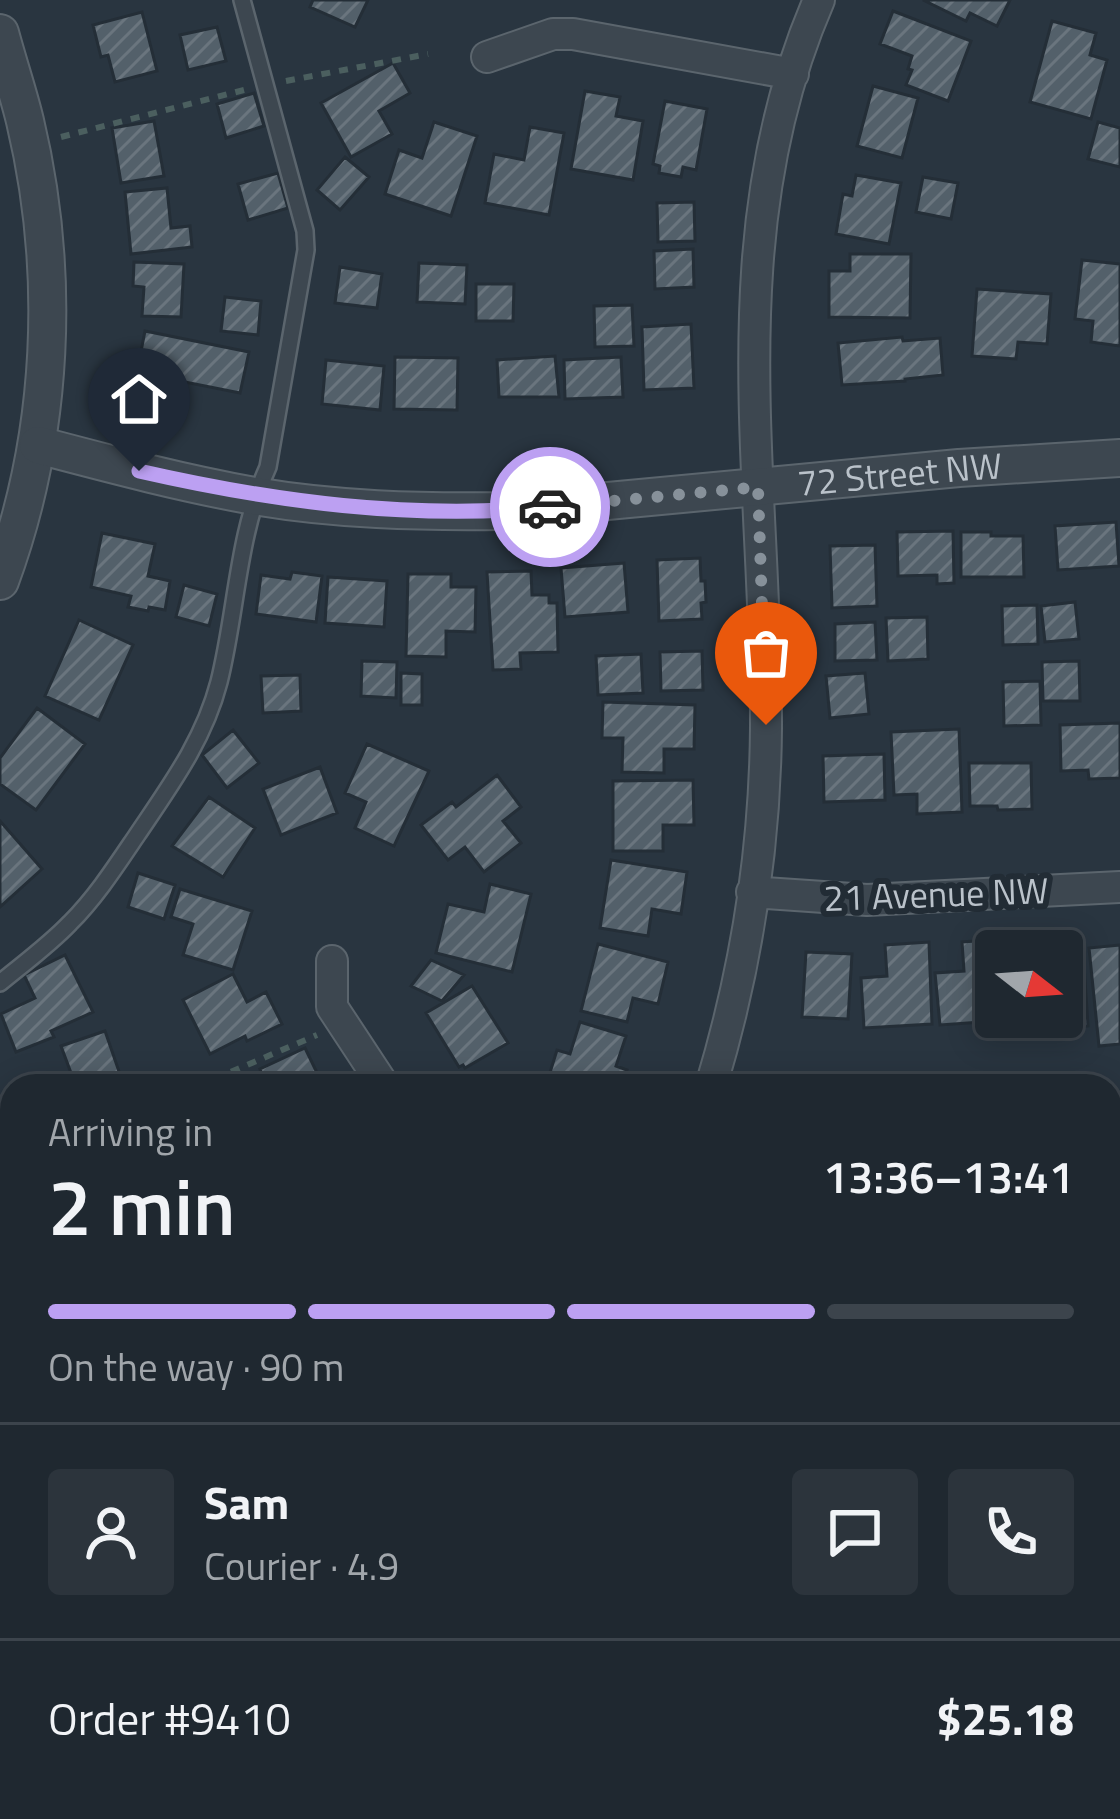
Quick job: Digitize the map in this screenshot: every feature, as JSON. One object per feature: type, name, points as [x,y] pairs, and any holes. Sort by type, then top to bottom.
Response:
[{"type":"street","points":[[714,1074],[740,973],[762,820],[766,725],[753,365],[759,230],[793,74],[819,0]]},
{"type":"street","points":[[0,33],[26,124],[45,254],[47,328],[38,445],[0,581]]},
{"type":"street","points":[[487,56],[553,34],[573,34],[793,74]]},
{"type":"street","name":"72 Street NW","points":[[38,445],[255,496],[373,509],[502,511],[959,468],[1120,458]]},
{"type":"street","name":"21 Avenue NW","points":[[752,892],[867,900],[1120,887]]},
{"type":"street","points":[[332,961],[332,1007],[376,1074]]},
{"type":"lane","points":[[0,983],[70,923],[95,894],[186,763],[219,680],[247,525],[268,467],[306,250],[305,231],[242,0]]},
{"type":"path","points":[[226,1074],[326,1031]]},
{"type":"building","points":[[313,0],[368,0],[355,27],[310,7]]},
{"type":"building","points":[[923,0],[1010,0],[997,26],[970,13],[966,21]]},
{"type":"building","points":[[893,11],[971,41],[948,101],[906,85],[912,56],[880,44]]},
{"type":"building","points":[[142,12],[157,71],[115,82],[108,55],[101,57],[93,25]]},
{"type":"building","points":[[1052,21],[1096,33],[1090,55],[1107,60],[1091,119],[1030,102]]},
{"type":"building","points":[[217,27],[226,61],[188,70],[180,35]]},
{"type":"building","points":[[393,63],[410,93],[379,111],[392,134],[351,157],[321,103]]},
{"type":"building","points":[[873,86],[918,98],[902,158],[857,146]]},
{"type":"building","points":[[585,91],[620,97],[616,116],[643,121],[633,180],[571,169]]},
{"type":"building","points":[[254,93],[264,126],[226,138],[217,104]]},
{"type":"building","points":[[665,101],[707,109],[696,170],[683,167],[681,177],[659,173],[660,166],[653,164]]},
{"type":"building","points":[[154,121],[164,176],[121,183],[112,128]]},
{"type":"building","points":[[434,122],[477,136],[451,216],[385,194],[399,150],[422,158]]},
{"type":"building","points":[[1098,122],[1120,128],[1120,167],[1088,159]]},
{"type":"building","points":[[530,127],[564,133],[549,215],[485,203],[494,154],[524,160]]},
{"type":"building","points":[[345,157],[369,177],[340,210],[317,190]]},
{"type":"building","points":[[278,173],[288,208],[248,220],[238,184]]},
{"type":"building","points":[[856,175],[901,183],[889,244],[836,234],[843,194],[852,196]]},
{"type":"building","points":[[923,177],[958,183],[951,219],[916,212]]},
{"type":"building","points":[[167,188],[171,228],[190,226],[192,247],[131,254],[125,192]]},
{"type":"building","points":[[694,202],[695,241],[658,242],[657,203]]},
{"type":"building","points":[[693,249],[694,287],[655,289],[654,251]]},
{"type":"building","points":[[850,254],[911,254],[910,318],[829,317],[829,271],[850,271]]},
{"type":"building","points":[[1082,260],[1120,264],[1120,346],[1091,342],[1093,321],[1075,319]]},
{"type":"building","points":[[134,262],[184,264],[181,317],[142,316],[144,287],[133,286]]},
{"type":"building","points":[[419,263],[467,265],[465,304],[417,302]]},
{"type":"building","points":[[340,267],[382,274],[377,308],[335,303]]},
{"type":"building","points":[[476,284],[514,284],[513,321],[476,321]]},
{"type":"building","points":[[977,289],[1051,294],[1047,344],[1018,342],[1016,359],[972,356]]},
{"type":"building","points":[[225,297],[261,301],[258,335],[221,331]]},
{"type":"building","points":[[632,305],[634,346],[595,347],[594,306]]},
{"type":"building","points":[[691,324],[694,388],[644,390],[642,327]]},
{"type":"building","points":[[145,331],[249,352],[240,393],[136,377]]},
{"type":"building","points":[[902,337],[903,341],[940,338],[943,375],[842,385],[838,343]]},
{"type":"building","points":[[555,356],[559,397],[499,397],[497,360]]},
{"type":"building","points":[[395,357],[458,358],[457,410],[394,409]]},
{"type":"building","points":[[621,357],[623,397],[565,399],[564,360]]},
{"type":"building","points":[[326,360],[384,366],[380,410],[322,404]]},
{"type":"building","points":[[1116,522],[1119,566],[1058,570],[1055,526]]},
{"type":"building","points":[[953,531],[954,583],[937,584],[937,575],[898,576],[897,532]]},
{"type":"building","points":[[961,532],[1023,536],[1024,577],[961,577]]},
{"type":"building","points":[[102,533],[155,544],[148,576],[170,581],[165,610],[128,607],[131,596],[91,587]]},
{"type":"building","points":[[875,545],[877,606],[832,608],[830,546]]},
{"type":"building","points":[[700,558],[706,602],[701,603],[702,619],[659,621],[657,560]]},
{"type":"building","points":[[624,563],[628,612],[565,617],[561,568]]},
{"type":"building","points":[[531,571],[532,595],[549,595],[549,603],[557,603],[558,652],[520,653],[521,669],[493,670],[487,572]]},
{"type":"building","points":[[292,572],[322,576],[316,622],[256,614],[261,575],[290,579]]},
{"type":"building","points":[[408,574],[451,574],[451,587],[476,587],[475,632],[446,631],[446,657],[406,656]]},
{"type":"building","points":[[328,577],[387,581],[384,627],[325,623]]},
{"type":"building","points":[[184,585],[217,594],[209,626],[176,617]]},
{"type":"building","points":[[1075,602],[1079,639],[1045,642],[1041,606]]},
{"type":"building","points":[[1037,605],[1038,644],[1003,645],[1002,606]]},
{"type":"building","points":[[927,617],[928,659],[888,661],[886,618]]},
{"type":"building","points":[[79,620],[133,645],[99,720],[45,696]]},
{"type":"building","points":[[875,622],[877,660],[835,661],[835,624]]},
{"type":"building","points":[[702,651],[703,690],[661,691],[660,652]]},
{"type":"building","points":[[641,654],[643,693],[598,695],[596,656]]},
{"type":"building","points":[[362,661],[397,662],[396,698],[361,696]]},
{"type":"building","points":[[1079,661],[1080,701],[1043,701],[1042,662]]},
{"type":"building","points":[[401,673],[422,674],[422,705],[401,705]]},
{"type":"building","points":[[865,673],[869,714],[830,718],[826,676]]},
{"type":"building","points":[[300,675],[301,711],[263,713],[261,676]]},
{"type":"building","points":[[1040,681],[1041,725],[1004,726],[1003,682]]},
{"type":"building","points":[[603,702],[695,705],[694,749],[664,749],[664,773],[622,772],[623,738],[602,738]]},
{"type":"building","points":[[37,708],[85,744],[36,810],[0,784],[0,758]]},
{"type":"building","points":[[1120,723],[1120,778],[1089,779],[1088,770],[1061,771],[1060,725]]},
{"type":"building","points":[[959,729],[962,812],[917,814],[917,794],[894,795],[891,732]]},
{"type":"building","points":[[233,730],[259,763],[227,788],[202,755]]},
{"type":"building","points":[[367,744],[429,771],[394,846],[355,828],[366,802],[345,793]]},
{"type":"building","points":[[884,754],[885,800],[824,802],[823,756]]},
{"type":"building","points":[[969,763],[1031,763],[1032,809],[970,806]]},
{"type":"building","points":[[320,767],[337,813],[281,835],[263,789]]},
{"type":"building","points":[[497,775],[521,807],[503,821],[521,843],[484,872],[465,847],[448,860],[421,825],[452,802],[456,807]]},
{"type":"building","points":[[693,780],[694,825],[663,825],[663,851],[613,851],[613,781]]},
{"type":"building","points":[[209,797],[255,828],[223,877],[172,846]]},
{"type":"building","points":[[0,821],[42,869],[0,907]]},
{"type":"building","points":[[611,860],[687,872],[681,914],[652,909],[648,936],[600,928]]},
{"type":"building","points":[[138,873],[175,885],[164,919],[128,907]]},
{"type":"building","points":[[490,884],[531,894],[512,972],[436,953],[448,904],[484,912]]},
{"type":"building","points":[[180,889],[252,911],[233,970],[183,955],[193,924],[171,917]]},
{"type":"building","points":[[975,941],[975,1022],[940,1025],[935,973],[964,971],[962,942]]},
{"type":"building","points":[[929,942],[932,1024],[864,1028],[861,978],[887,976],[885,945]]},
{"type":"building","points":[[598,944],[668,962],[658,1004],[633,998],[627,1022],[581,1011]]},
{"type":"building","points":[[1120,945],[1120,1044],[1099,1046],[1089,948]]},
{"type":"building","points":[[1083,950],[1088,1026],[1083,1026]]},
{"type":"building","points":[[806,952],[852,954],[848,1019],[802,1017]]},
{"type":"building","points":[[65,955],[93,1012],[51,1031],[54,1037],[16,1052],[1,1014],[35,998],[24,975]]},
{"type":"building","points":[[431,960],[464,975],[442,1001],[411,986]]},
{"type":"building","points":[[233,974],[247,1002],[266,992],[282,1024],[210,1054],[183,1000]]},
{"type":"building","points":[[472,986],[508,1043],[465,1068],[459,1067],[426,1013]]},
{"type":"building","points":[[580,1022],[626,1036],[616,1066],[627,1070],[626,1074],[550,1074],[557,1050],[570,1054]]},
{"type":"building","points":[[105,1031],[120,1074],[68,1074],[61,1046]]},
{"type":"building","points":[[305,1048],[318,1074],[257,1074]]},
{"type":"way so far","points":[[550,507],[758,487],[766,725]]},
{"type":"route","points":[[139,471],[312,504],[437,512],[550,507]]}]
